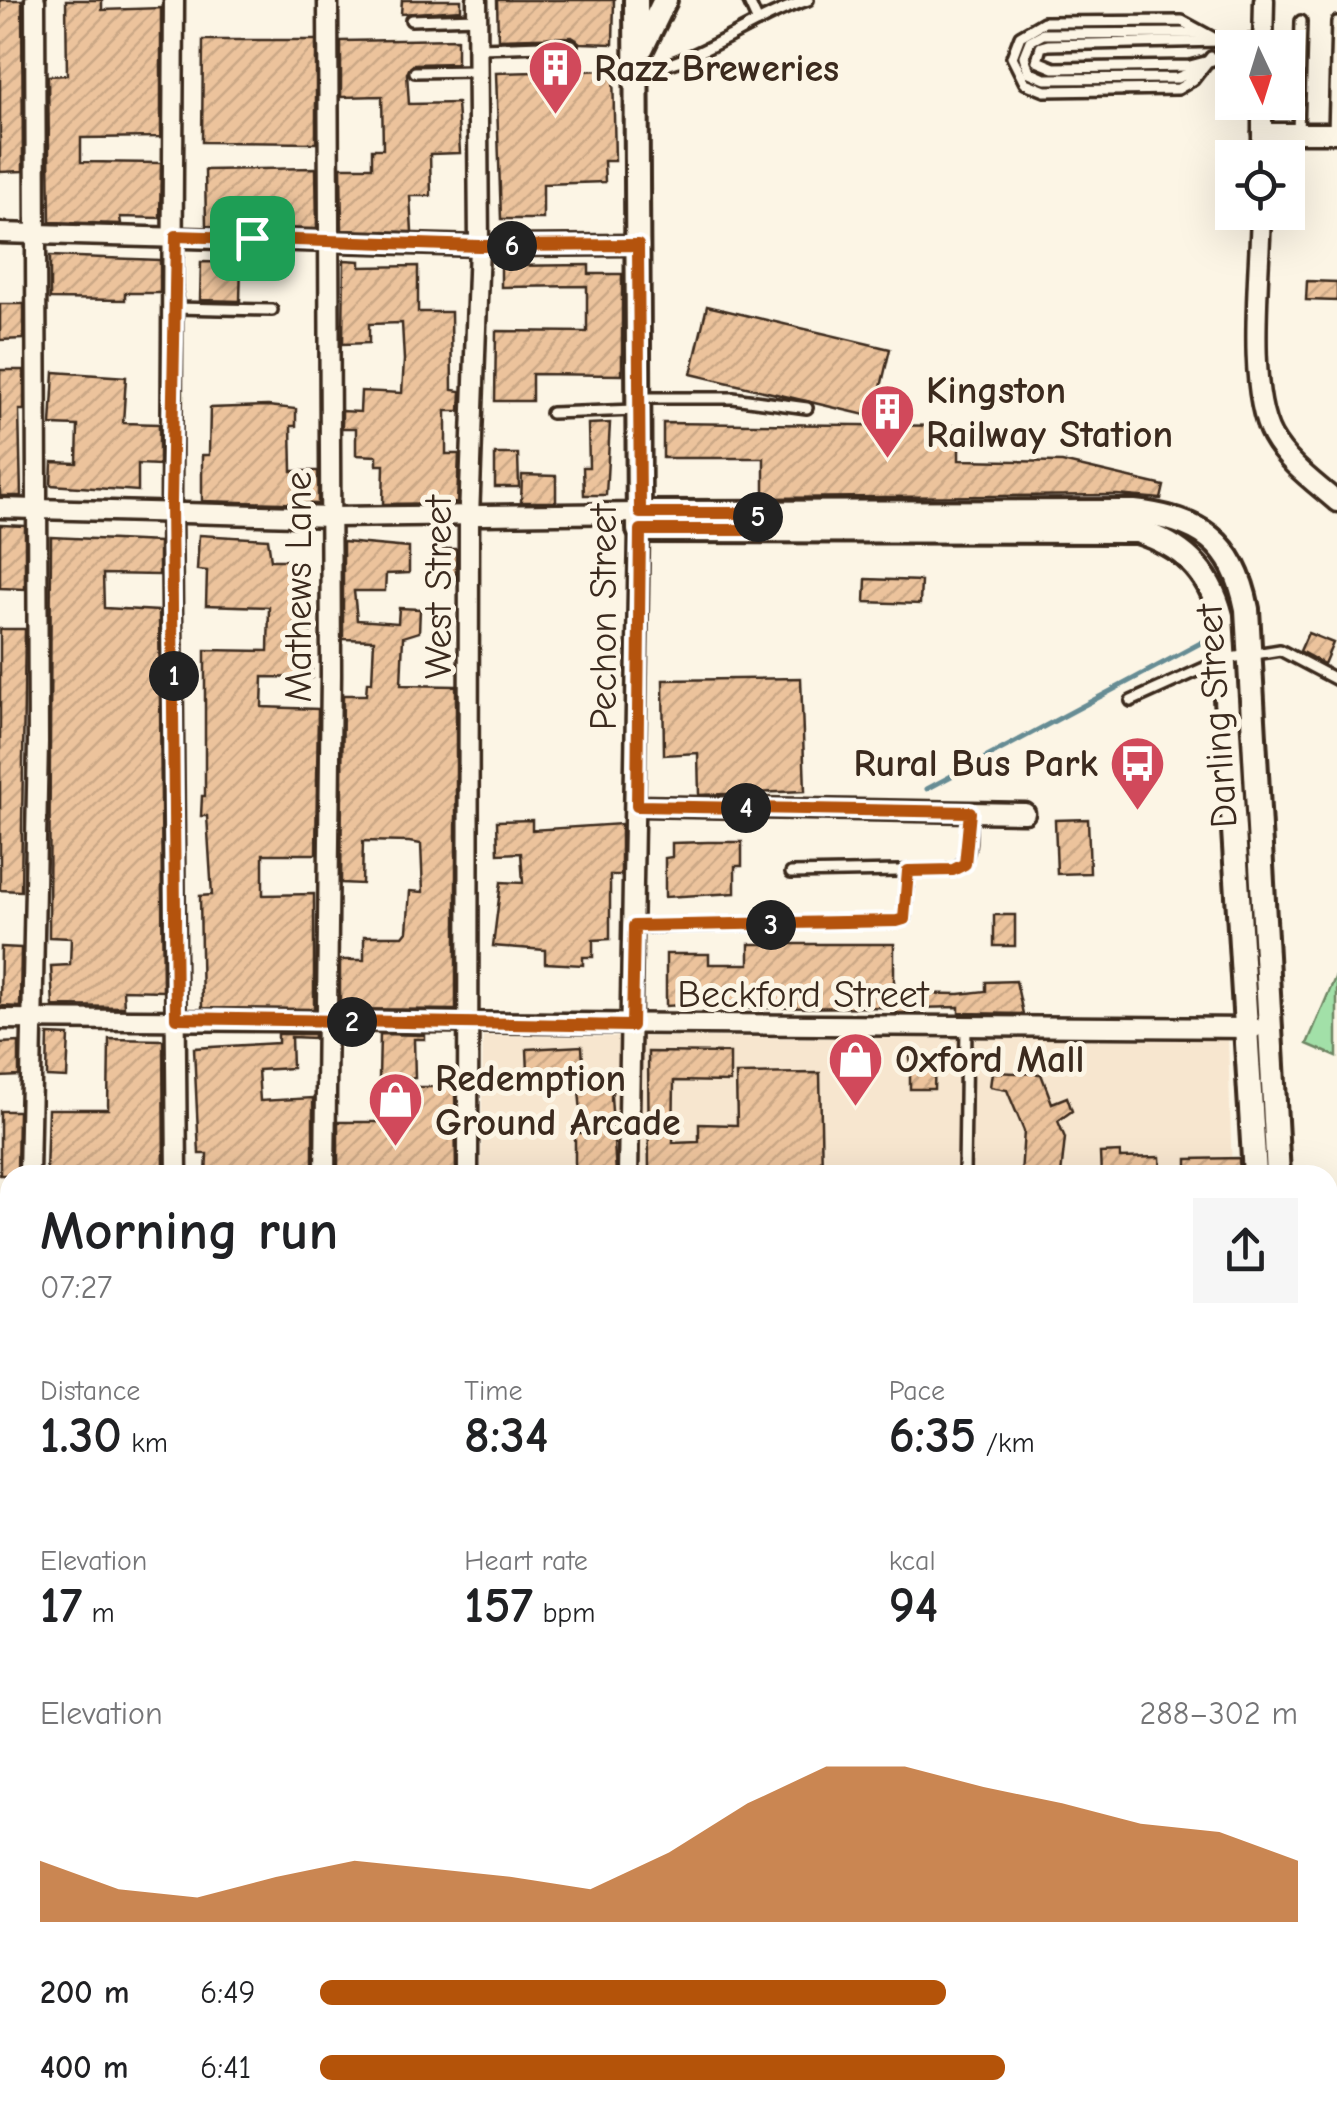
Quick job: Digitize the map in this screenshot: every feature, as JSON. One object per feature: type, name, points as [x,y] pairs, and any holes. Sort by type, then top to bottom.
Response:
[{"type":"street","points":[[29,1165],[38,742],[35,0]]},
{"type":"street","points":[[174,0],[172,510],[177,1165]]},
{"type":"street","name":"Mathews Lane","points":[[325,1165],[323,1022],[332,518],[328,0]]},
{"type":"street","name":"Pechon Street","points":[[628,1165],[640,521],[636,0]]},
{"type":"street","name":"Pechon Street","points":[[637,66],[666,0]]},
{"type":"street","points":[[1263,30],[1264,0]]},
{"type":"street","name":"West Street","points":[[468,1165],[470,518],[479,246],[477,9]]},
{"type":"street","points":[[1262,120],[1262,140]]},
{"type":"street","points":[[1262,133],[1336,133]]},
{"type":"street","points":[[1261,230],[1258,396],[1270,432],[1308,477],[1337,502]]},
{"type":"street","points":[[0,233],[479,246],[638,245]]},
{"type":"street","points":[[0,508],[172,510],[332,518],[640,521]]},
{"type":"street","name":"Darling Street","points":[[640,521],[1134,512],[1178,519],[1214,540],[1236,570],[1246,609],[1277,1165]]},
{"type":"street","name":"Darling Street","points":[[758,521],[1137,532],[1173,546],[1207,578],[1221,616],[1246,1028]]},
{"type":"street","points":[[1228,702],[1253,700]]},
{"type":"street","points":[[637,806],[1025,813]]},
{"type":"street","name":"Beckford Street","points":[[0,1019],[632,1026],[1270,1027]]},
{"type":"street","points":[[1246,1028],[1253,1165]]},
{"type":"lane","points":[[748,0],[758,22]]},
{"type":"lane","points":[[637,66],[682,61],[808,0]]},
{"type":"lane","points":[[411,20],[477,9]]},
{"type":"lane","points":[[1208,61],[1186,87],[1178,89],[1044,91],[1025,84],[1012,57],[1020,36],[1044,22],[1182,21],[1214,38]]},
{"type":"lane","points":[[1298,134],[1301,21]]},
{"type":"lane","points":[[1336,133],[1337,22]]},
{"type":"lane","points":[[1214,38],[1048,45],[1041,47],[1038,61],[1044,67],[1190,66],[1215,59]]},
{"type":"lane","points":[[479,48],[572,45]]},
{"type":"lane","points":[[415,72],[480,71]]},
{"type":"lane","points":[[174,308],[272,310]]},
{"type":"lane","points":[[551,414],[733,398],[808,408]]},
{"type":"lane","points":[[1131,701],[1224,659],[1250,653],[1280,650],[1337,680]]},
{"type":"lane","points":[[791,873],[953,870],[965,864],[970,812]]},
{"type":"lane","points":[[634,926],[897,921],[904,919],[908,910],[908,871]]},
{"type":"lane","points":[[964,1165],[966,1027]]},
{"type":"shaded area","name":"Oxford Mall","points":[[483,1036],[1228,1040],[1232,1165],[481,1165]]},
{"type":"green space","points":[[1337,973],[1337,1057],[1307,1044]]},
{"type":"building","points":[[0,0],[22,0],[23,171],[0,172]]},
{"type":"building","points":[[66,0],[102,0],[102,10],[161,8],[161,137],[81,138],[81,162],[161,163],[160,218],[120,217],[121,224],[50,222],[48,76],[67,75]]},
{"type":"building","points":[[402,0],[461,0],[461,10],[401,14]]},
{"type":"building","points":[[497,0],[614,0],[613,44],[580,43],[572,37],[498,39]]},
{"type":"building","points":[[457,39],[457,63],[414,64],[407,73],[409,104],[457,103],[460,153],[430,154],[431,196],[410,196],[412,232],[342,230],[341,167],[372,167],[372,149],[383,149],[382,96],[341,97],[341,41]]},
{"type":"building","points":[[203,40],[316,40],[316,143],[202,142]]},
{"type":"building","name":"Razz Breweries","points":[[613,70],[615,161],[604,161],[605,182],[543,184],[543,219],[501,219],[496,73]]},
{"type":"building","points":[[316,168],[317,229],[206,226],[205,170]]},
{"type":"building","points":[[50,256],[160,260],[160,293],[125,293],[125,300],[50,299]]},
{"type":"building","points":[[344,260],[360,261],[360,267],[418,266],[418,312],[451,312],[452,390],[461,391],[460,411],[446,411],[446,454],[459,454],[457,503],[383,504],[384,465],[377,465],[377,456],[356,455],[356,428],[342,428],[342,411],[360,412],[361,391],[402,393],[404,360],[402,323],[369,324],[369,343],[343,344]]},
{"type":"building","points":[[201,262],[241,263],[240,301],[200,300]]},
{"type":"building","points":[[589,265],[589,274],[622,274],[622,375],[532,374],[532,401],[495,401],[496,331],[587,332],[587,286],[501,287],[501,266]]},
{"type":"building","points":[[1307,281],[1337,282],[1337,301],[1306,300]]},
{"type":"building","points":[[0,304],[24,304],[24,339],[0,340]]},
{"type":"building","points":[[707,306],[890,349],[874,417],[691,374]]},
{"type":"building","points":[[0,370],[24,370],[24,410],[19,410],[21,496],[0,496]]},
{"type":"building","points":[[54,372],[126,377],[123,423],[159,424],[159,465],[138,464],[138,491],[51,485],[52,462],[77,463],[78,426],[51,425]]},
{"type":"building","points":[[210,408],[296,409],[296,426],[291,426],[292,471],[318,471],[318,504],[202,501],[202,455],[209,455]]},
{"type":"building","points":[[610,423],[606,495],[584,495],[583,467],[589,467],[588,424]]},
{"type":"building","name":"Kingston Railway Station","points":[[663,423],[959,426],[959,460],[1062,462],[1164,486],[1161,499],[1117,495],[764,498],[764,458],[663,458]]},
{"type":"building","points":[[495,454],[518,454],[519,487],[495,487]]},
{"type":"building","points":[[522,475],[556,476],[556,502],[521,502]]},
{"type":"building","points":[[0,525],[25,526],[25,589],[0,588]]},
{"type":"building","points":[[199,535],[268,539],[271,560],[298,560],[298,592],[310,593],[312,678],[263,677],[262,707],[318,709],[316,854],[263,854],[263,895],[314,894],[314,1009],[202,1008],[200,896],[212,895],[207,816],[201,816],[205,796],[205,650],[268,651],[269,607],[206,605],[207,571],[197,570]]},
{"type":"building","points":[[51,537],[159,542],[159,575],[103,574],[104,608],[159,611],[163,991],[123,990],[124,1007],[53,1006],[51,966],[70,965],[71,938],[49,937]]},
{"type":"building","points":[[343,542],[409,548],[409,573],[386,574],[385,591],[354,591],[357,620],[398,623],[399,608],[420,609],[419,632],[403,637],[401,685],[456,686],[456,1010],[340,1009],[340,960],[364,960],[364,936],[403,936],[407,931],[410,891],[423,892],[421,844],[409,842],[363,841],[362,884],[341,883],[343,695],[366,695],[367,682],[372,682],[374,640],[343,639]]},
{"type":"building","points":[[435,549],[456,549],[456,580],[435,580]]},
{"type":"building","points":[[866,579],[921,581],[920,604],[865,602]]},
{"type":"building","points":[[0,629],[25,629],[21,891],[0,890]]},
{"type":"building","points":[[1308,633],[1333,643],[1324,664],[1300,651]]},
{"type":"building","points":[[801,678],[805,791],[699,795],[698,753],[664,755],[663,680]]},
{"type":"building","points":[[1088,819],[1090,873],[1057,874],[1055,820]]},
{"type":"building","points":[[532,820],[532,830],[621,824],[621,875],[610,875],[610,939],[593,940],[593,957],[583,957],[583,965],[545,963],[545,950],[493,946],[501,882],[523,883],[521,853],[498,854],[497,821]]},
{"type":"building","points":[[742,842],[742,866],[735,866],[735,893],[665,897],[665,858],[672,857],[672,843]]},
{"type":"building","points":[[994,915],[1015,915],[1015,946],[994,946]]},
{"type":"building","points":[[749,944],[894,944],[894,993],[959,994],[986,991],[986,982],[1016,981],[1023,1014],[959,1013],[959,1007],[915,1008],[915,1013],[896,1013],[897,1007],[749,1008],[749,1001],[666,1006],[666,954],[709,954],[709,964],[749,964]]},
{"type":"building","points":[[1,947],[21,948],[20,1007],[0,1006]]},
{"type":"building","points":[[278,1034],[314,1034],[314,1038],[291,1037],[292,1068],[258,1070],[260,1101],[313,1098],[313,1165],[206,1165],[207,1154],[199,1154],[194,1048],[278,1043]]},
{"type":"building","points":[[380,1034],[425,1035],[425,1039],[414,1039],[415,1078],[379,1079]]},
{"type":"building","points":[[48,1035],[69,1036],[67,1078],[47,1077]]},
{"type":"building","points":[[109,1039],[163,1040],[164,1165],[46,1165],[48,1109],[108,1109]]},
{"type":"building","points":[[19,1042],[19,1076],[0,1077],[0,1043]]},
{"type":"building","points":[[582,1046],[584,1082],[601,1069],[614,1087],[611,1096],[615,1165],[575,1165],[575,1133],[583,1133],[579,1091],[559,1070],[528,1073],[527,1049]]},
{"type":"building","points":[[648,1052],[730,1053],[730,1082],[674,1081],[673,1143],[699,1142],[699,1124],[737,1125],[736,1074],[820,1073],[822,1165],[649,1165]]},
{"type":"building","points":[[910,1056],[935,1057],[934,1089],[910,1089]]},
{"type":"building","points":[[992,1072],[1041,1074],[1052,1103],[1067,1097],[1072,1111],[1058,1121],[1065,1138],[1062,1165],[1022,1165],[1024,1131],[1007,1090],[990,1087]]},
{"type":"building","name":"Redemption Ground Arcade","points":[[405,1087],[455,1087],[456,1165],[338,1165],[338,1122],[405,1122]]},
{"type":"building","points":[[0,1111],[18,1111],[17,1165],[0,1165]]},
{"type":"building","points":[[1120,1152],[1120,1158],[1160,1157],[1160,1165],[1101,1165],[1100,1153]]},
{"type":"building","points":[[1239,1158],[1239,1165],[1187,1165],[1187,1159]]},
{"type":"waterway","points":[[927,789],[1208,639]]},
{"type":"place","name":"Razz Breweries","points":[[555,117]]},
{"type":"place","name":"Kingston Railway Station","points":[[887,461]]},
{"type":"place","name":"Rural Bus Park","points":[[1137,812]]},
{"type":"place","name":"Oxford Mall","points":[[856,1108]]},
{"type":"place","name":"Redemption Ground Arcade","points":[[396,1149]]},
{"type":"route","points":[[176,236],[252,238],[479,246],[638,245],[640,513],[758,513],[758,530],[640,530],[637,806],[970,812],[969,854],[965,864],[953,870],[908,871],[908,910],[904,919],[897,921],[634,926],[632,1026],[176,1018],[171,447],[176,236]]}]
